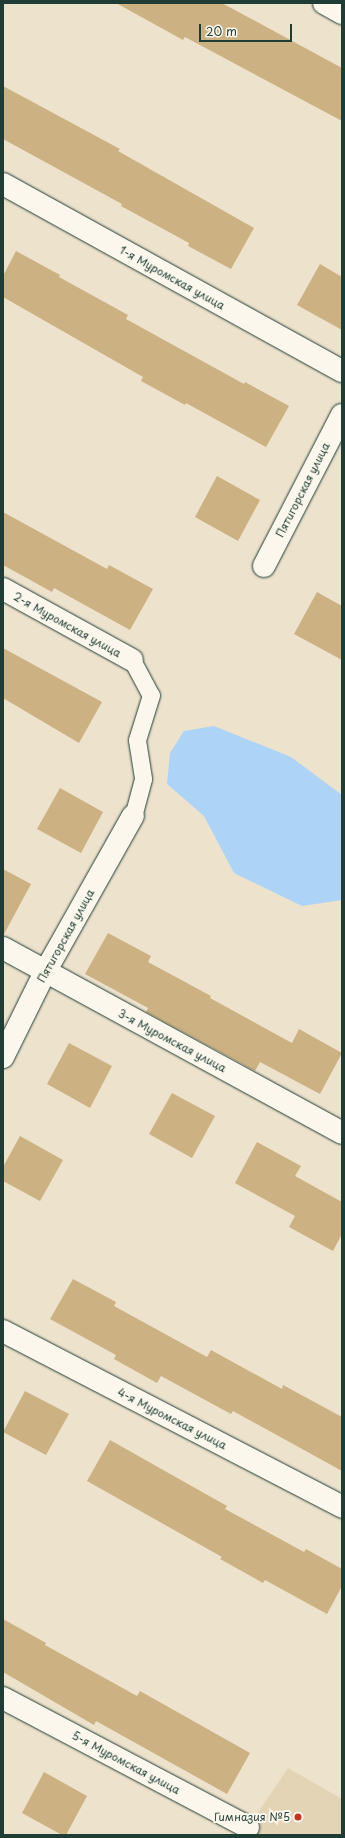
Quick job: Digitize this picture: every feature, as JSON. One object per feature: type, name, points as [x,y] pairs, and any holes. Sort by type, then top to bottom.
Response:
[{"type":"street","points":[[324,3],[342,13]]},
{"type":"street","name":"1-я Муромская улица","points":[[3,184],[342,371]]},
{"type":"street","name":"Пятигорская улица","points":[[264,566],[342,415]]},
{"type":"street","name":"2-я Муромская улица","points":[[3,589],[132,660]]},
{"type":"street","name":"Пятигорская улица","points":[[3,1057],[45,972],[133,816]]},
{"type":"street","name":"3-я Муромская улица","points":[[3,948],[342,1133]]},
{"type":"street","name":"4-я Муромская улица","points":[[3,1331],[342,1507]]},
{"type":"street","name":"5-я Муромская улица","points":[[3,1698],[248,1827]]},
{"type":"lane","points":[[132,660],[151,695],[137,740],[143,779],[133,816]]},
{"type":"shaded area","name":"Гимназия №5","points":[[288,1768],[342,1799],[342,1835],[243,1835]]},
{"type":"water","points":[[214,726],[291,757],[342,795],[342,900],[302,906],[234,873],[204,816],[167,784],[170,753],[184,731]]},
{"type":"building","points":[[116,3],[222,3],[342,68],[342,121],[185,37],[183,40]]},
{"type":"building","points":[[3,86],[120,149],[118,151],[254,228],[231,269],[188,246],[189,243],[121,206],[122,204],[3,139]]},
{"type":"building","points":[[16,251],[60,275],[59,277],[128,315],[126,319],[244,384],[245,382],[289,406],[266,447],[186,403],[185,405],[141,381],[143,377],[3,297],[3,276]]},
{"type":"building","points":[[320,264],[342,277],[342,330],[297,305]]},
{"type":"building","points":[[217,476],[260,500],[238,541],[195,517]]},
{"type":"building","points":[[3,512],[107,569],[109,565],[153,589],[130,630],[54,588],[52,592],[3,565]]},
{"type":"building","points":[[317,592],[342,606],[342,660],[294,634]]},
{"type":"building","points":[[3,648],[102,702],[79,743],[3,698]]},
{"type":"building","points":[[60,788],[103,812],[81,853],[37,829]]},
{"type":"building","points":[[3,869],[31,884],[3,936]]},
{"type":"building","points":[[108,933],[151,956],[148,962],[211,996],[210,998],[292,1043],[299,1029],[342,1053],[320,1094],[260,1062],[255,1071],[146,1012],[148,1008],[85,974]]},
{"type":"building","points":[[69,1043],[112,1066],[90,1108],[47,1084]]},
{"type":"building","points":[[172,1093],[215,1116],[192,1158],[149,1134]]},
{"type":"building","points":[[20,1136],[63,1160],[40,1201],[3,1181],[3,1167]]},
{"type":"building","points":[[257,1142],[301,1166],[295,1176],[342,1202],[342,1234],[333,1251],[289,1227],[295,1216],[235,1183]]},
{"type":"building","points":[[73,1279],[116,1302],[114,1306],[207,1357],[211,1350],[282,1389],[283,1385],[342,1417],[342,1471],[233,1411],[231,1414],[161,1376],[157,1383],[114,1359],[116,1355],[50,1319]]},
{"type":"building","points":[[25,1391],[69,1414],[46,1455],[3,1432]]},
{"type":"building","points":[[110,1440],[227,1506],[225,1509],[304,1552],[306,1549],[342,1569],[342,1586],[327,1614],[265,1580],[263,1583],[220,1559],[222,1557],[87,1481]]},
{"type":"building","points":[[3,1619],[46,1643],[45,1645],[137,1696],[140,1691],[250,1753],[227,1794],[96,1721],[94,1725],[3,1672]]},
{"type":"building","points":[[44,1772],[87,1796],[66,1835],[62,1835],[22,1813]]},
{"type":"place","name":"Гимназия №5","points":[[298,1817]]}]
